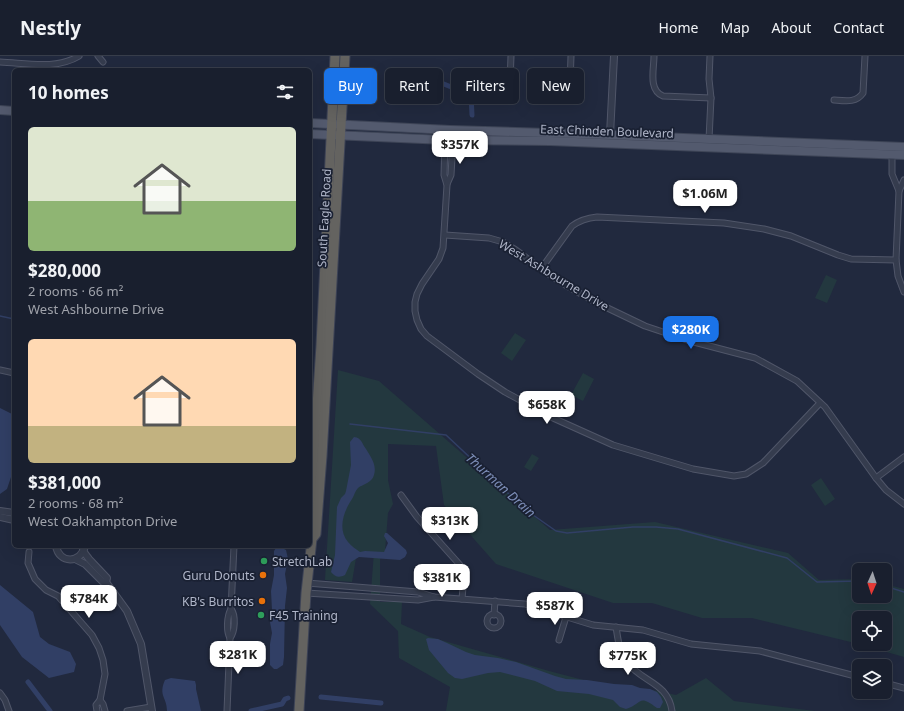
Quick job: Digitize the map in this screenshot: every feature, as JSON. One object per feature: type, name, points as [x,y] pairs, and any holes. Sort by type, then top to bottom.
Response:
[{"type":"highway","points":[[336,56],[337,125]]},
{"type":"highway","points":[[336,135],[346,56]]},
{"type":"highway","name":"South Eagle Road","points":[[312,537],[316,534],[312,502],[336,135]]},
{"type":"highway","name":"South Eagle Road","points":[[312,502],[324,422],[336,135]]},
{"type":"highway","points":[[322,340],[324,344],[324,355],[320,414],[324,422]]},
{"type":"highway","points":[[312,502],[316,505],[315,501],[320,435],[316,428]]},
{"type":"highway","name":"South Eagle Road","points":[[299,711],[310,548]]},
{"type":"main road","points":[[0,110],[12,111]]},
{"type":"main road","name":"East Chinden Boulevard","points":[[312,123],[904,147]]},
{"type":"main road","name":"East Chinden Boulevard","points":[[312,134],[449,140],[550,141],[904,156]]},
{"type":"main road","points":[[617,144],[634,141],[699,143],[709,139]]},
{"type":"main road","points":[[892,155],[904,151]]},
{"type":"street","points":[[0,62],[51,65],[66,62],[79,56]]},
{"type":"street","points":[[98,56],[104,62]]},
{"type":"street","points":[[511,56],[511,68]]},
{"type":"street","points":[[571,56],[571,68]]},
{"type":"street","points":[[610,135],[614,56]]},
{"type":"street","points":[[654,56],[653,84],[656,92],[663,96],[711,98]]},
{"type":"street","points":[[709,139],[711,98],[709,78],[710,56]]},
{"type":"street","points":[[834,100],[850,101],[860,98],[862,93],[866,56]]},
{"type":"street","points":[[449,140],[444,175],[447,185],[443,248],[439,259],[417,294],[414,311],[421,329],[427,336],[452,356],[505,392],[546,415],[613,445],[693,469],[734,476],[746,474],[763,464],[820,403]]},
{"type":"street","points":[[892,155],[892,174],[899,190]]},
{"type":"street","points":[[904,180],[899,190],[896,260],[898,276],[904,292]]},
{"type":"street","points":[[541,269],[572,226],[578,222],[593,217],[724,223],[764,229],[791,236],[851,259],[896,260]]},
{"type":"street","points":[[898,226],[904,227]]},
{"type":"street","name":"West Ashbourne Drive","points":[[445,235],[489,238],[502,242],[516,250],[541,269],[595,302],[645,326],[690,341],[755,358],[797,381],[825,407],[886,490],[904,504]]},
{"type":"street","points":[[0,370],[12,373]]},
{"type":"street","points":[[876,478],[904,457]]},
{"type":"street","points":[[401,495],[417,518],[460,565],[464,576],[462,599]]},
{"type":"street","points":[[0,511],[12,513]]},
{"type":"street","points":[[0,517],[12,520]]},
{"type":"street","points":[[57,548],[58,552],[64,558],[75,559],[85,564],[103,582],[106,582],[127,611],[141,644],[151,709],[127,711]]},
{"type":"street","points":[[75,559],[81,555],[84,548]]},
{"type":"street","points":[[84,548],[89,559],[107,578],[106,582]]},
{"type":"street","points":[[228,711],[230,638],[233,635],[234,613],[231,609],[234,548]]},
{"type":"street","points":[[29,552],[28,563],[35,579],[46,590],[58,596],[92,635],[99,648],[105,674],[100,700],[96,705],[97,711]]},
{"type":"street","points":[[307,583],[418,592],[434,597],[525,604],[594,625],[643,630],[695,644],[760,651],[852,675]]},
{"type":"street","points":[[306,593],[418,600],[434,597]]},
{"type":"street","points":[[494,614],[495,601]]},
{"type":"street","points":[[559,640],[566,617]]},
{"type":"street","points":[[616,627],[620,649],[625,661],[635,671],[662,690],[669,701],[672,711]]},
{"type":"street","points":[[892,685],[904,688]]},
{"type":"street","points":[[0,693],[5,700],[9,711]]},
{"type":"street","points":[[100,700],[105,711]]},
{"type":"shaded area","points":[[826,275],[837,280],[827,303],[815,298]]},
{"type":"shaded area","points":[[515,333],[526,340],[512,361],[501,353]]},
{"type":"shaded area","points":[[338,370],[379,381],[550,530],[655,522],[788,553],[819,580],[852,579],[852,603],[892,603],[892,586],[904,589],[904,657],[883,651],[892,651],[892,611],[852,611],[852,642],[752,618],[702,618],[652,603],[613,603],[496,564],[444,505],[436,446],[388,444],[388,480],[393,504],[388,513],[385,551],[380,559],[380,602],[402,602],[401,624],[430,637],[595,683],[652,690],[676,695],[706,678],[734,701],[815,711],[446,711],[450,687],[399,658],[398,631],[370,604],[374,552],[356,558],[352,582],[325,580]]},
{"type":"shaded area","points":[[583,373],[594,379],[583,401],[571,395]]},
{"type":"shaded area","points":[[532,454],[539,458],[531,471],[524,467]]},
{"type":"shaded area","points":[[821,478],[835,499],[825,506],[811,485]]},
{"type":"water","points":[[0,408],[12,414],[12,474],[7,489],[0,494]]},
{"type":"water","points":[[354,437],[360,440],[370,455],[375,471],[371,480],[357,489],[346,509],[342,526],[345,537],[351,545],[360,552],[384,552],[388,543],[384,536],[385,533],[387,533],[406,550],[407,553],[405,557],[400,560],[359,557],[351,562],[345,575],[337,576],[331,572],[335,555],[337,507],[346,491],[351,465],[350,442]]},
{"type":"water","points":[[276,548],[286,550],[288,559],[285,574],[287,588],[285,606],[284,657],[283,665],[277,669],[274,669],[270,665],[270,644],[272,633],[270,622],[272,610],[271,591],[274,575],[274,551]]},
{"type":"water","points":[[0,585],[33,612],[40,637],[49,644],[70,652],[76,664],[74,672],[49,678],[22,657],[0,625]]},
{"type":"water","points":[[426,639],[438,639],[475,655],[516,662],[566,679],[632,685],[650,689],[657,692],[663,702],[660,708],[657,708],[643,700],[626,709],[620,707],[613,700],[589,694],[557,691],[535,681],[500,672],[462,679],[455,678],[448,673],[429,650]]},
{"type":"water","points":[[171,678],[195,681],[201,711],[167,711],[162,690],[165,680]]},
{"type":"waterway","points":[[443,84],[471,95],[472,115]]},
{"type":"waterway","name":"Thurman Drain","points":[[0,316],[12,319]]},
{"type":"waterway","name":"Thurman Drain","points":[[350,424],[446,435],[526,510],[556,531],[567,533],[633,527],[678,529],[787,558],[817,582],[852,581]]},
{"type":"waterway","name":"Thurman Drain","points":[[892,588],[904,592]]},
{"type":"waterway","points":[[28,682],[50,711]]},
{"type":"waterway","points":[[321,697],[381,703]]},
{"type":"waterway","points":[[251,711],[282,704],[285,699],[288,698]]},
{"type":"place","name":"StretchLab","points":[[264,561]]},
{"type":"place","name":"Guru Donuts","points":[[263,575]]},
{"type":"place","name":"KB's Burritos","points":[[262,601]]},
{"type":"place","name":"F45 Training","points":[[261,615]]}]
